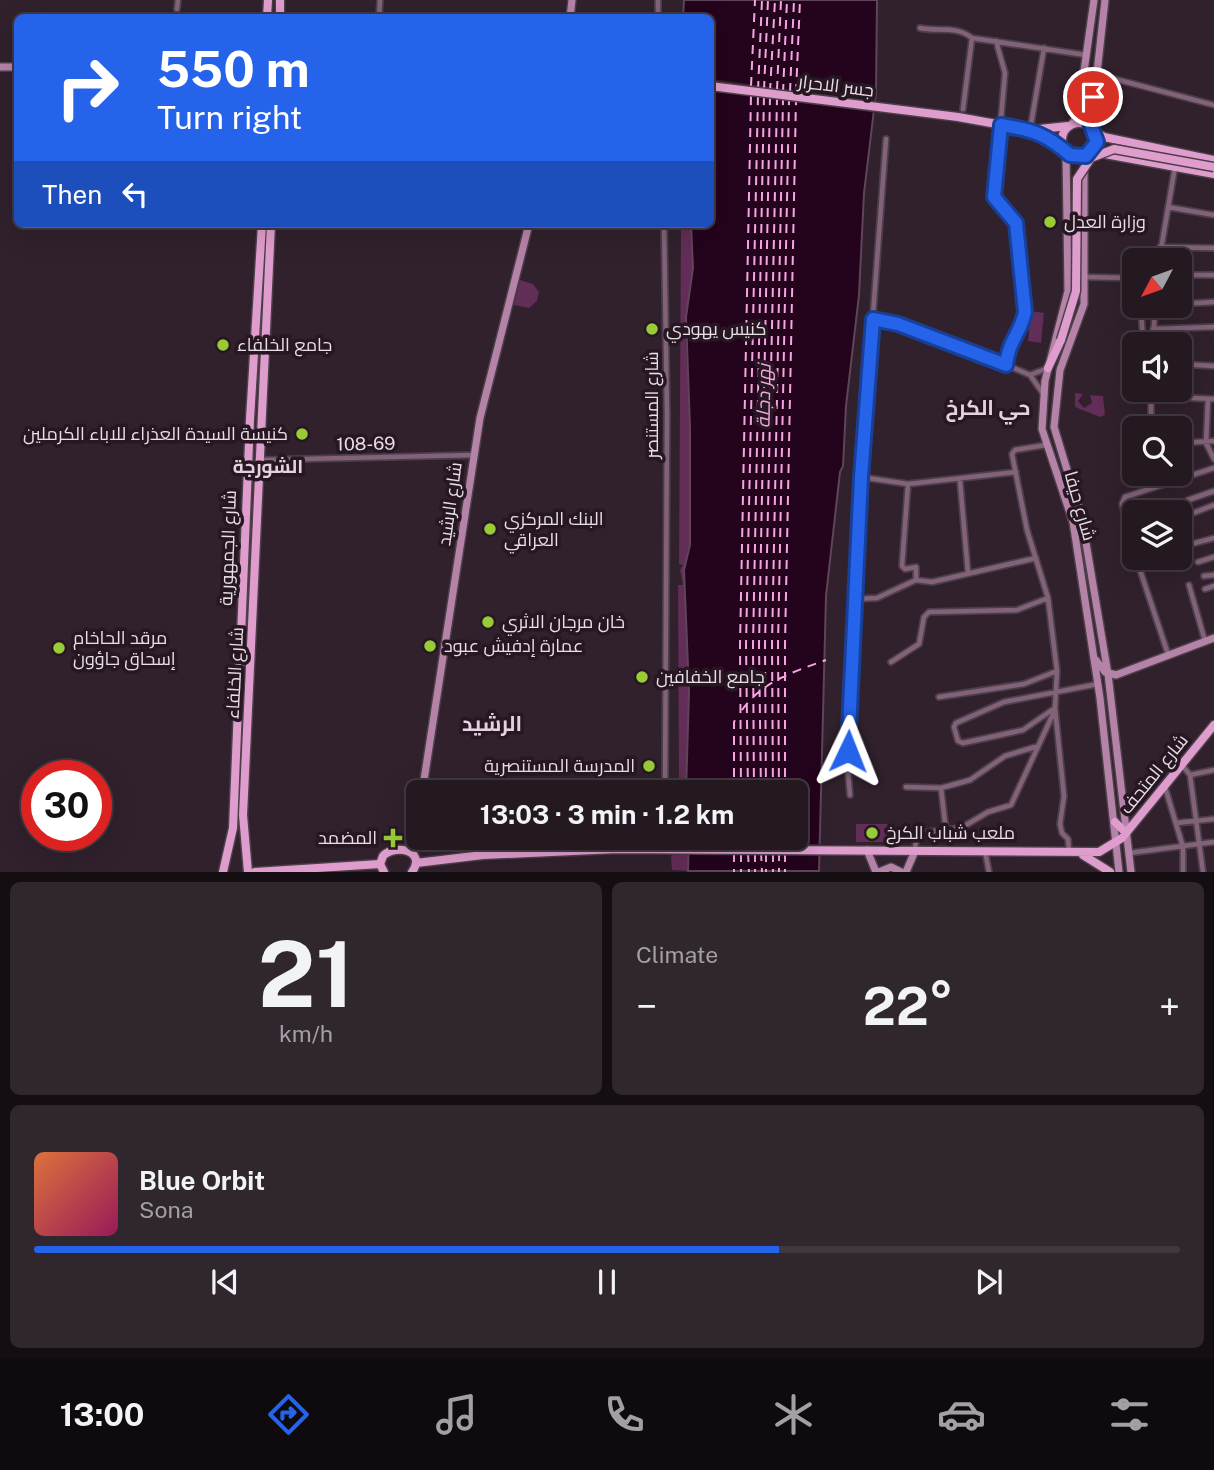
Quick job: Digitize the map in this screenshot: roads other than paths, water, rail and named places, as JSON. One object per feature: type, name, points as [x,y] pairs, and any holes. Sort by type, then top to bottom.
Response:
[{"type":"main road","points":[[1065,149],[1062,136],[1078,114],[1094,0]]},
{"type":"main road","points":[[1099,150],[1092,129],[1105,0]]},
{"type":"main road","name":"جسر الاحرار","points":[[714,86],[960,113],[985,122],[1030,130]]},
{"type":"main road","points":[[1030,130],[1081,122],[1104,138],[1214,160]]},
{"type":"main road","points":[[1030,130],[1052,138],[1076,157],[1099,150],[1214,174]]},
{"type":"main road","name":"شارع حيفا","points":[[1065,149],[1068,291],[1048,368],[1041,410],[1046,445],[1073,522],[1100,698],[1119,872]]},
{"type":"main road","points":[[1048,368],[1061,340],[1076,291],[1077,188],[1085,163],[1098,153],[1114,149],[1214,167]]},
{"type":"main road","name":"شارع حيفا","points":[[1084,172],[1084,304],[1060,370],[1054,427],[1082,519],[1110,687],[1131,872]]},
{"type":"main road","points":[[1068,199],[1077,193],[1084,198]]},
{"type":"main road","name":"شارع الجمهورية","points":[[223,872],[233,828],[249,431],[262,228]]},
{"type":"main road","name":"شارع الخلفاء","points":[[248,872],[243,815],[271,228]]},
{"type":"main road","name":"شارع الرشيد","points":[[424,780],[474,455],[493,363],[528,228]]},
{"type":"main road","points":[[1094,656],[1108,674],[1129,670],[1214,638]]},
{"type":"main road","points":[[1100,698],[1129,670]]},
{"type":"main road","name":"شارع المتحف","points":[[1117,845],[1214,725]]},
{"type":"main road","points":[[1115,822],[1126,833]]},
{"type":"main road","points":[[808,850],[1073,853],[1099,852],[1123,844],[1128,850]]},
{"type":"main road","points":[[256,872],[382,868],[389,851],[401,848],[410,851],[414,867],[483,855],[597,850]]},
{"type":"main road","points":[[867,850],[877,872],[891,867],[901,872]]},
{"type":"main road","points":[[906,872],[915,851]]},
{"type":"main road","points":[[1073,853],[1098,862],[1110,872]]},
{"type":"street","points":[[177,9],[178,0]]},
{"type":"street","points":[[920,29],[950,29],[965,32],[972,38],[1087,55]]},
{"type":"street","points":[[960,113],[972,38]]},
{"type":"street","points":[[996,41],[1004,73],[994,197],[1016,223],[1025,312],[1022,326],[1009,345],[1006,365]]},
{"type":"street","points":[[1030,130],[1044,48]]},
{"type":"street","points":[[1096,74],[1214,105]]},
{"type":"street","points":[[850,795],[848,762],[861,477],[886,139]]},
{"type":"street","points":[[1175,168],[1160,247],[1214,248]]},
{"type":"street","points":[[1168,206],[1214,215]]},
{"type":"street","name":"شارع المستنصر","points":[[664,228],[667,414],[665,780]]},
{"type":"street","points":[[1192,275],[1214,275]]},
{"type":"street","points":[[1084,277],[1122,280]]},
{"type":"street","points":[[1192,303],[1214,302]]},
{"type":"street","points":[[1154,318],[1153,329],[1214,327]]},
{"type":"street","points":[[873,319],[898,324],[1030,375],[1043,393]]},
{"type":"street","points":[[1192,365],[1214,366]]},
{"type":"street","points":[[1030,375],[1048,368]]},
{"type":"street","points":[[1192,397],[1211,399],[1206,443],[1214,459]]},
{"type":"street","points":[[1192,443],[1214,441]]},
{"type":"street","points":[[915,851],[917,834],[961,828],[988,812],[1011,806],[1036,747],[1048,729],[1055,708],[1057,671],[1048,598],[1036,558],[1012,451],[1046,445]]},
{"type":"street","name":"108-69","points":[[260,460],[474,455]]},
{"type":"street","points":[[1123,500],[1214,468]]},
{"type":"street","points":[[861,477],[908,484],[960,481],[1016,472]]},
{"type":"street","points":[[960,481],[968,573]]},
{"type":"street","points":[[908,484],[902,566],[905,569],[916,567],[916,580]]},
{"type":"street","points":[[1188,500],[1214,491]]},
{"type":"street","points":[[1192,513],[1214,505]]},
{"type":"street","points":[[1192,544],[1214,538]]},
{"type":"street","points":[[1198,562],[1214,557]]},
{"type":"street","points":[[855,599],[877,598],[916,580],[932,582],[1036,558]]},
{"type":"street","points":[[1141,570],[1168,654]]},
{"type":"street","points":[[1204,576],[1214,575]]},
{"type":"street","points":[[1189,585],[1205,641]]},
{"type":"street","points":[[1205,589],[1214,586]]},
{"type":"street","points":[[891,662],[919,644],[924,617],[929,612],[1017,610],[1048,598]]},
{"type":"street","points":[[939,697],[1024,684],[1057,671]]},
{"type":"street","points":[[1055,708],[1023,730],[963,743],[958,741],[954,727],[956,723],[1004,702],[1098,684]]},
{"type":"street","points":[[1055,708],[1064,796],[1061,829],[1073,853]]},
{"type":"street","points":[[906,787],[941,788],[970,780],[1005,756],[1036,747]]},
{"type":"street","points":[[1182,765],[1190,775],[1203,872]]},
{"type":"street","points":[[1190,775],[1214,770]]},
{"type":"street","points":[[1165,787],[1183,847],[1183,872]]},
{"type":"street","points":[[941,788],[946,831]]},
{"type":"street","points":[[1176,823],[1214,819]]},
{"type":"street","points":[[1128,850],[1183,847],[1214,842]]},
{"type":"street","points":[[984,850],[989,872]]},
{"type":"water","name":"نهر دجلة","points":[[684,0],[877,0],[876,93],[864,193],[859,295],[846,406],[843,466],[840,472],[826,596],[819,871],[688,871],[689,850],[808,850],[808,780],[686,780],[689,691],[684,570],[690,545],[690,428],[686,317],[693,268],[691,228],[714,228],[714,14],[683,14]]},
{"type":"place","name":"وزارة العدل","points":[[1050,222]]},
{"type":"place","name":"كنيس يهودي","points":[[652,329]]},
{"type":"place","name":"جامع الخلفاء","points":[[223,345]]},
{"type":"place","name":"كنيسة السيدة العذراء للاباء الكرملين","points":[[302,434]]},
{"type":"place","name":"البنك المركزي العراقي","points":[[490,529]]},
{"type":"place","name":"خان مرجان الاثري","points":[[488,622]]},
{"type":"place","name":"عمارة إدفيش عبود","points":[[430,646]]},
{"type":"place","name":"مرقد الحاخام إسحاق جاؤون","points":[[59,648]]},
{"type":"place","name":"جامع الخفافين","points":[[642,677]]},
{"type":"place","name":"المدرسة المستنصرية","points":[[649,766]]},
{"type":"place","name":"ملعب شباب الكرخ","points":[[872,833]]},
{"type":"place","name":"المضمد","points":[[393,838]]},
{"type":"district","name":"حي الكرخ","points":[[988,408]]},
{"type":"district","name":"الشورجة","points":[[268,466]]},
{"type":"district","name":"الرشيد","points":[[492,724]]}]
